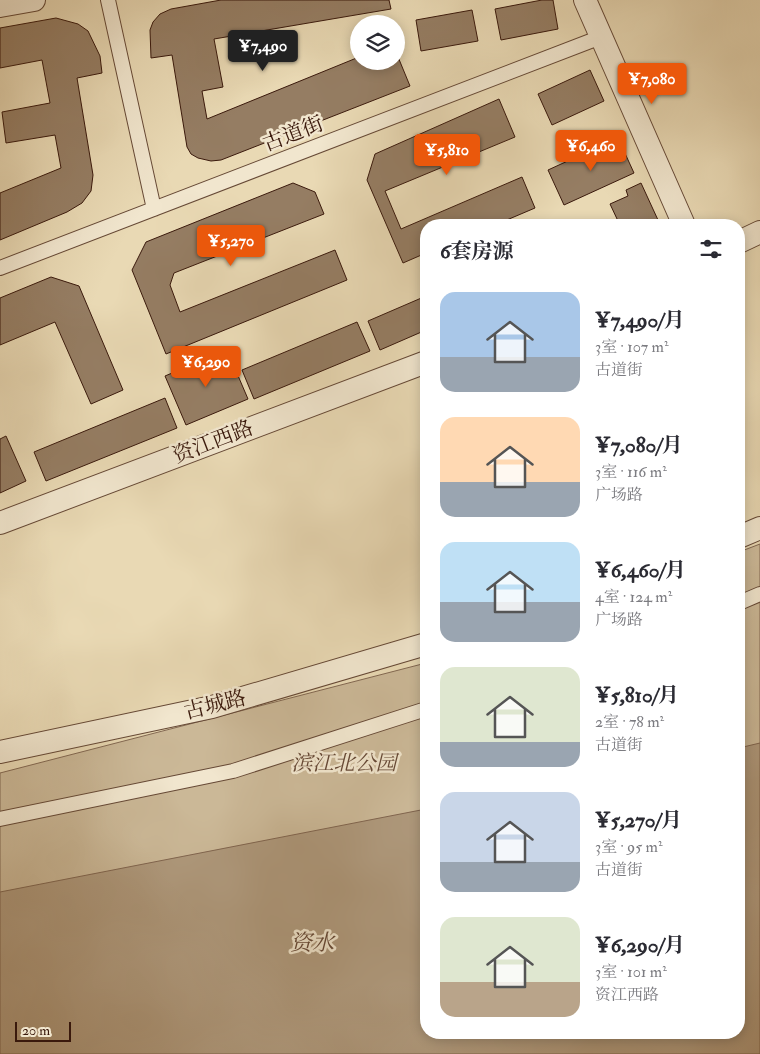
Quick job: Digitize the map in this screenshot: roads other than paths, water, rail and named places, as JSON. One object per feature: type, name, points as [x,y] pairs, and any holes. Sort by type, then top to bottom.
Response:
[{"type":"street","points":[[0,6],[34,0]]},
{"type":"street","points":[[108,0],[154,209]]},
{"type":"street","points":[[585,0],[681,219]]},
{"type":"street","name":"古道街","points":[[0,268],[601,37]]},
{"type":"street","points":[[745,239],[760,232]]},
{"type":"street","name":"资江西路","points":[[0,523],[420,364]]},
{"type":"street","points":[[745,534],[760,528]]},
{"type":"street","points":[[745,600],[760,594]]},
{"type":"street","name":"古城路","points":[[0,752],[212,707],[420,646]]},
{"type":"street","points":[[0,819],[233,771],[420,711]]},
{"type":"water","name":"资水","points":[[760,743],[760,1054],[0,1054],[0,892],[420,810],[420,1039],[745,1039],[745,747]]},
{"type":"park label","name":"滨江北公园","points":[[344,763]]}]
